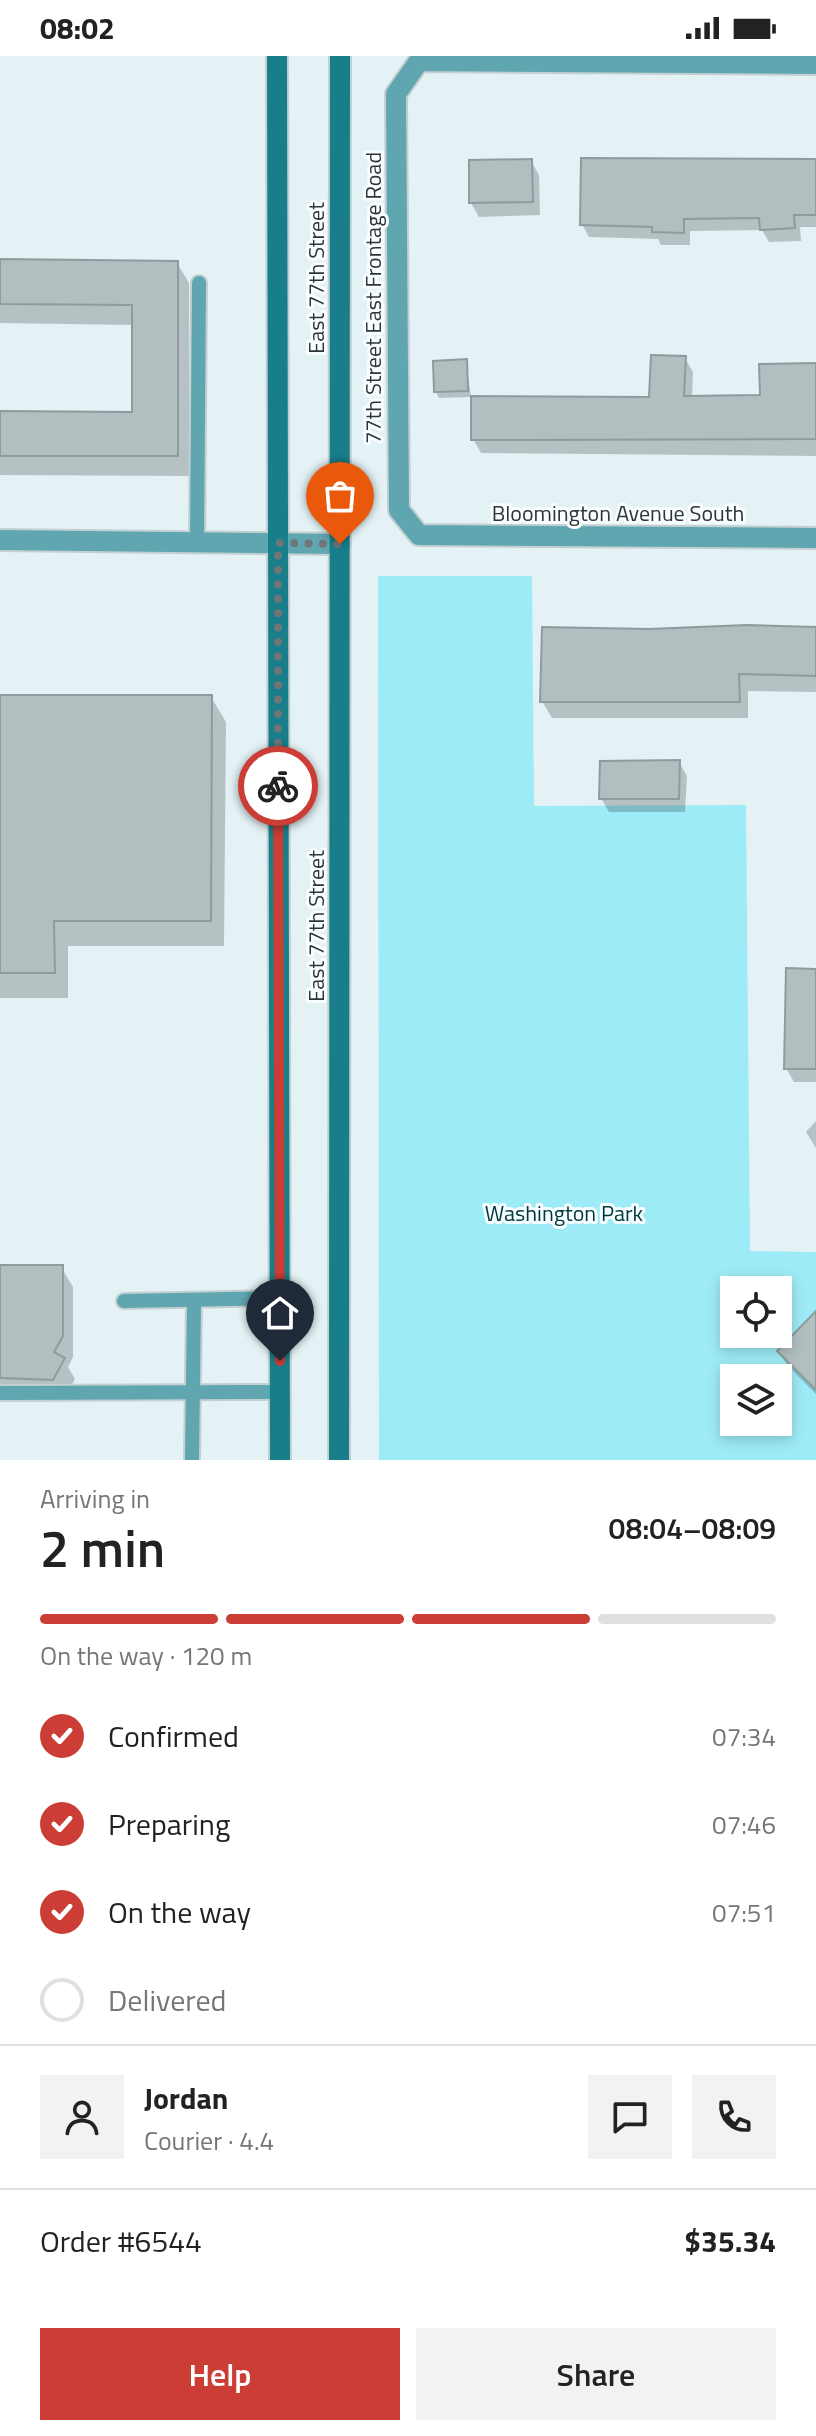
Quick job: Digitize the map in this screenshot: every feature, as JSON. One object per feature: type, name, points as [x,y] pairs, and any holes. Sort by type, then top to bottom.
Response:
[{"type":"street","name":"East 77th Street","points":[[277,56],[280,1460]]},
{"type":"street","name":"East 77th Street","points":[[339,1460],[340,56]]},
{"type":"street","name":"77th Street East Frontage Road","points":[[419,535],[399,510],[396,94],[419,61],[816,64]]},
{"type":"street","name":"Bloomington Avenue South","points":[[419,535],[816,538]]},
{"type":"street","points":[[0,540],[340,544]]},
{"type":"lane","points":[[197,542],[199,283]]},
{"type":"lane","points":[[124,1301],[280,1298]]},
{"type":"lane","points":[[192,1460],[194,1300]]},
{"type":"lane","points":[[0,1393],[280,1392]]},
{"type":"green space","name":"Washington Park","points":[[378,576],[532,576],[534,806],[746,805],[750,1251],[816,1252],[816,1460],[379,1460]]},
{"type":"building","points":[[581,158],[816,159],[816,215],[794,215],[795,228],[760,230],[759,218],[684,219],[684,233],[652,232],[652,227],[580,225]]},
{"type":"building","points":[[532,159],[533,202],[469,203],[469,160]]},
{"type":"building","points":[[0,259],[178,261],[178,456],[0,456],[0,411],[132,412],[132,305],[0,304]]},
{"type":"building","points":[[651,355],[686,356],[684,396],[760,395],[759,364],[816,363],[816,439],[471,440],[471,396],[649,397]]},
{"type":"building","points":[[467,359],[468,391],[434,392],[433,361]]},
{"type":"building","points":[[747,625],[816,627],[816,676],[739,674],[740,702],[540,702],[542,627],[649,629]]},
{"type":"building","points":[[0,695],[212,695],[211,921],[54,921],[55,973],[0,973]]},
{"type":"building","points":[[680,760],[679,799],[599,799],[600,761]]},
{"type":"building","points":[[786,968],[816,969],[816,1069],[784,1069]]},
{"type":"building","points":[[0,1265],[63,1265],[63,1336],[54,1352],[65,1358],[53,1380],[0,1378]]},
{"type":"building","points":[[816,1311],[816,1390],[777,1351],[792,1348],[792,1336]]},
{"type":"way so far","points":[[278,786],[278,543],[340,544]]},
{"type":"route","points":[[278,786],[280,1361]]}]
